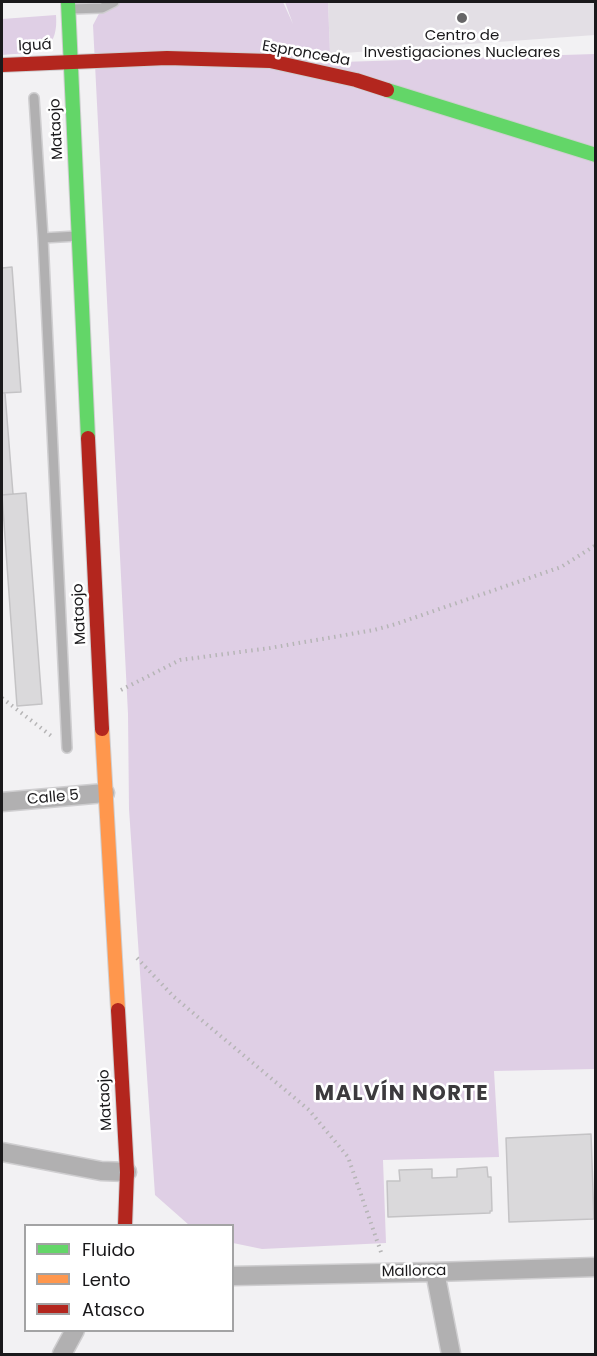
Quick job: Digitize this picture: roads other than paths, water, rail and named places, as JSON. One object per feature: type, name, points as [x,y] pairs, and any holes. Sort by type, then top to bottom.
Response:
[{"type":"street","name":"Mataojo","points":[[68,5],[105,793],[127,1172],[125,1224]]},
{"type":"street","name":"Espronceda","points":[[70,61],[167,58],[270,61],[356,80],[596,155]]},
{"type":"street","name":"Iguá","points":[[2,64],[70,61]]},
{"type":"street","name":"Calle 5","points":[[2,802],[105,793]]},
{"type":"street","points":[[2,1152],[101,1171],[127,1172]]},
{"type":"street","name":"Mallorca","points":[[234,1276],[596,1267]]},
{"type":"street","points":[[435,1272],[451,1354]]},
{"type":"street","points":[[62,1354],[74,1332]]},
{"type":"lane","points":[[68,5],[102,8],[114,2]]},
{"type":"lane","points":[[34,98],[43,238],[67,748]]},
{"type":"lane","points":[[43,238],[80,236]]},
{"type":"place","name":"Centro de Investigaciones Nucleares","points":[[462,18]]},
{"type":"district","name":"MALVÍN NORTE","points":[[402,1095]]}]
